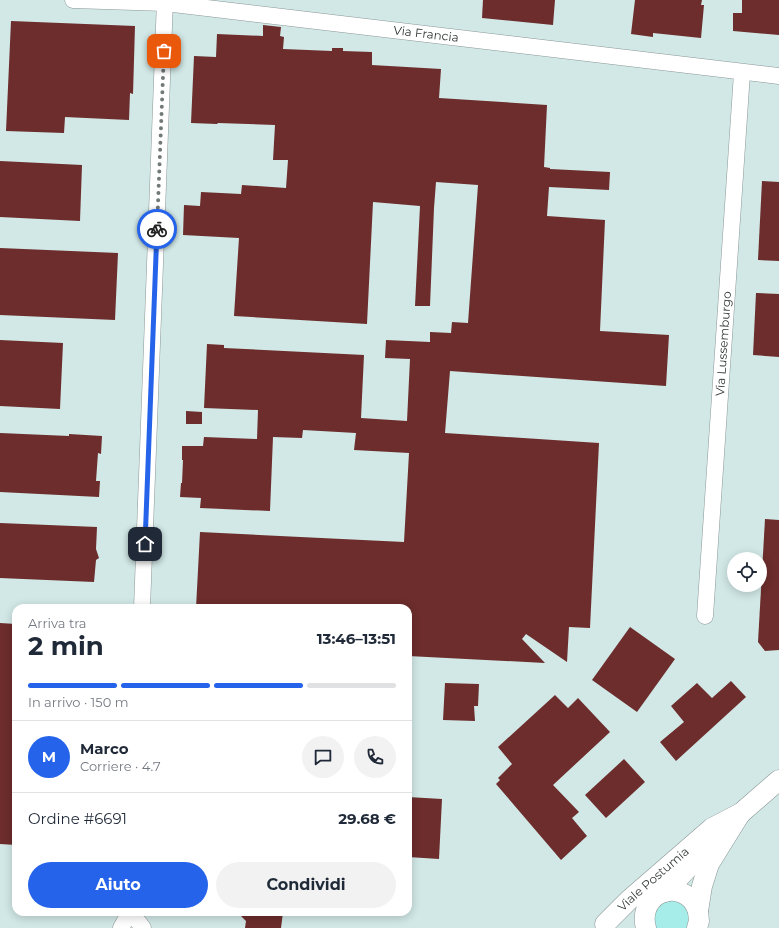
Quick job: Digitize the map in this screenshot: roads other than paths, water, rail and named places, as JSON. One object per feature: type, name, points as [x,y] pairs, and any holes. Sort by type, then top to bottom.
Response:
[{"type":"main road","name":"Viale Postumia","points":[[602,926],[629,900],[712,828],[741,813],[771,793],[779,780]]},
{"type":"main road","name":"Viale Postumia","points":[[665,892],[741,813]]},
{"type":"main road","name":"Viale Postumia","points":[[698,920],[702,886],[709,864],[741,813]]},
{"type":"main road","name":"Viale Postumia","points":[[646,928],[644,914],[646,907],[651,900],[665,892],[674,891],[689,897],[695,904],[698,920]]},
{"type":"main road","name":"Viale Postumia","points":[[602,926],[646,907]]},
{"type":"street","name":"Via Francia","points":[[73,0],[165,2],[779,76]]},
{"type":"street","points":[[142,604],[165,2]]},
{"type":"street","name":"Via Lussemburgo","points":[[704,616],[742,72]]},
{"type":"street","points":[[121,928],[128,916]]},
{"type":"street","points":[[131,916],[131,928]]},
{"type":"street","points":[[134,916],[143,928]]}]
